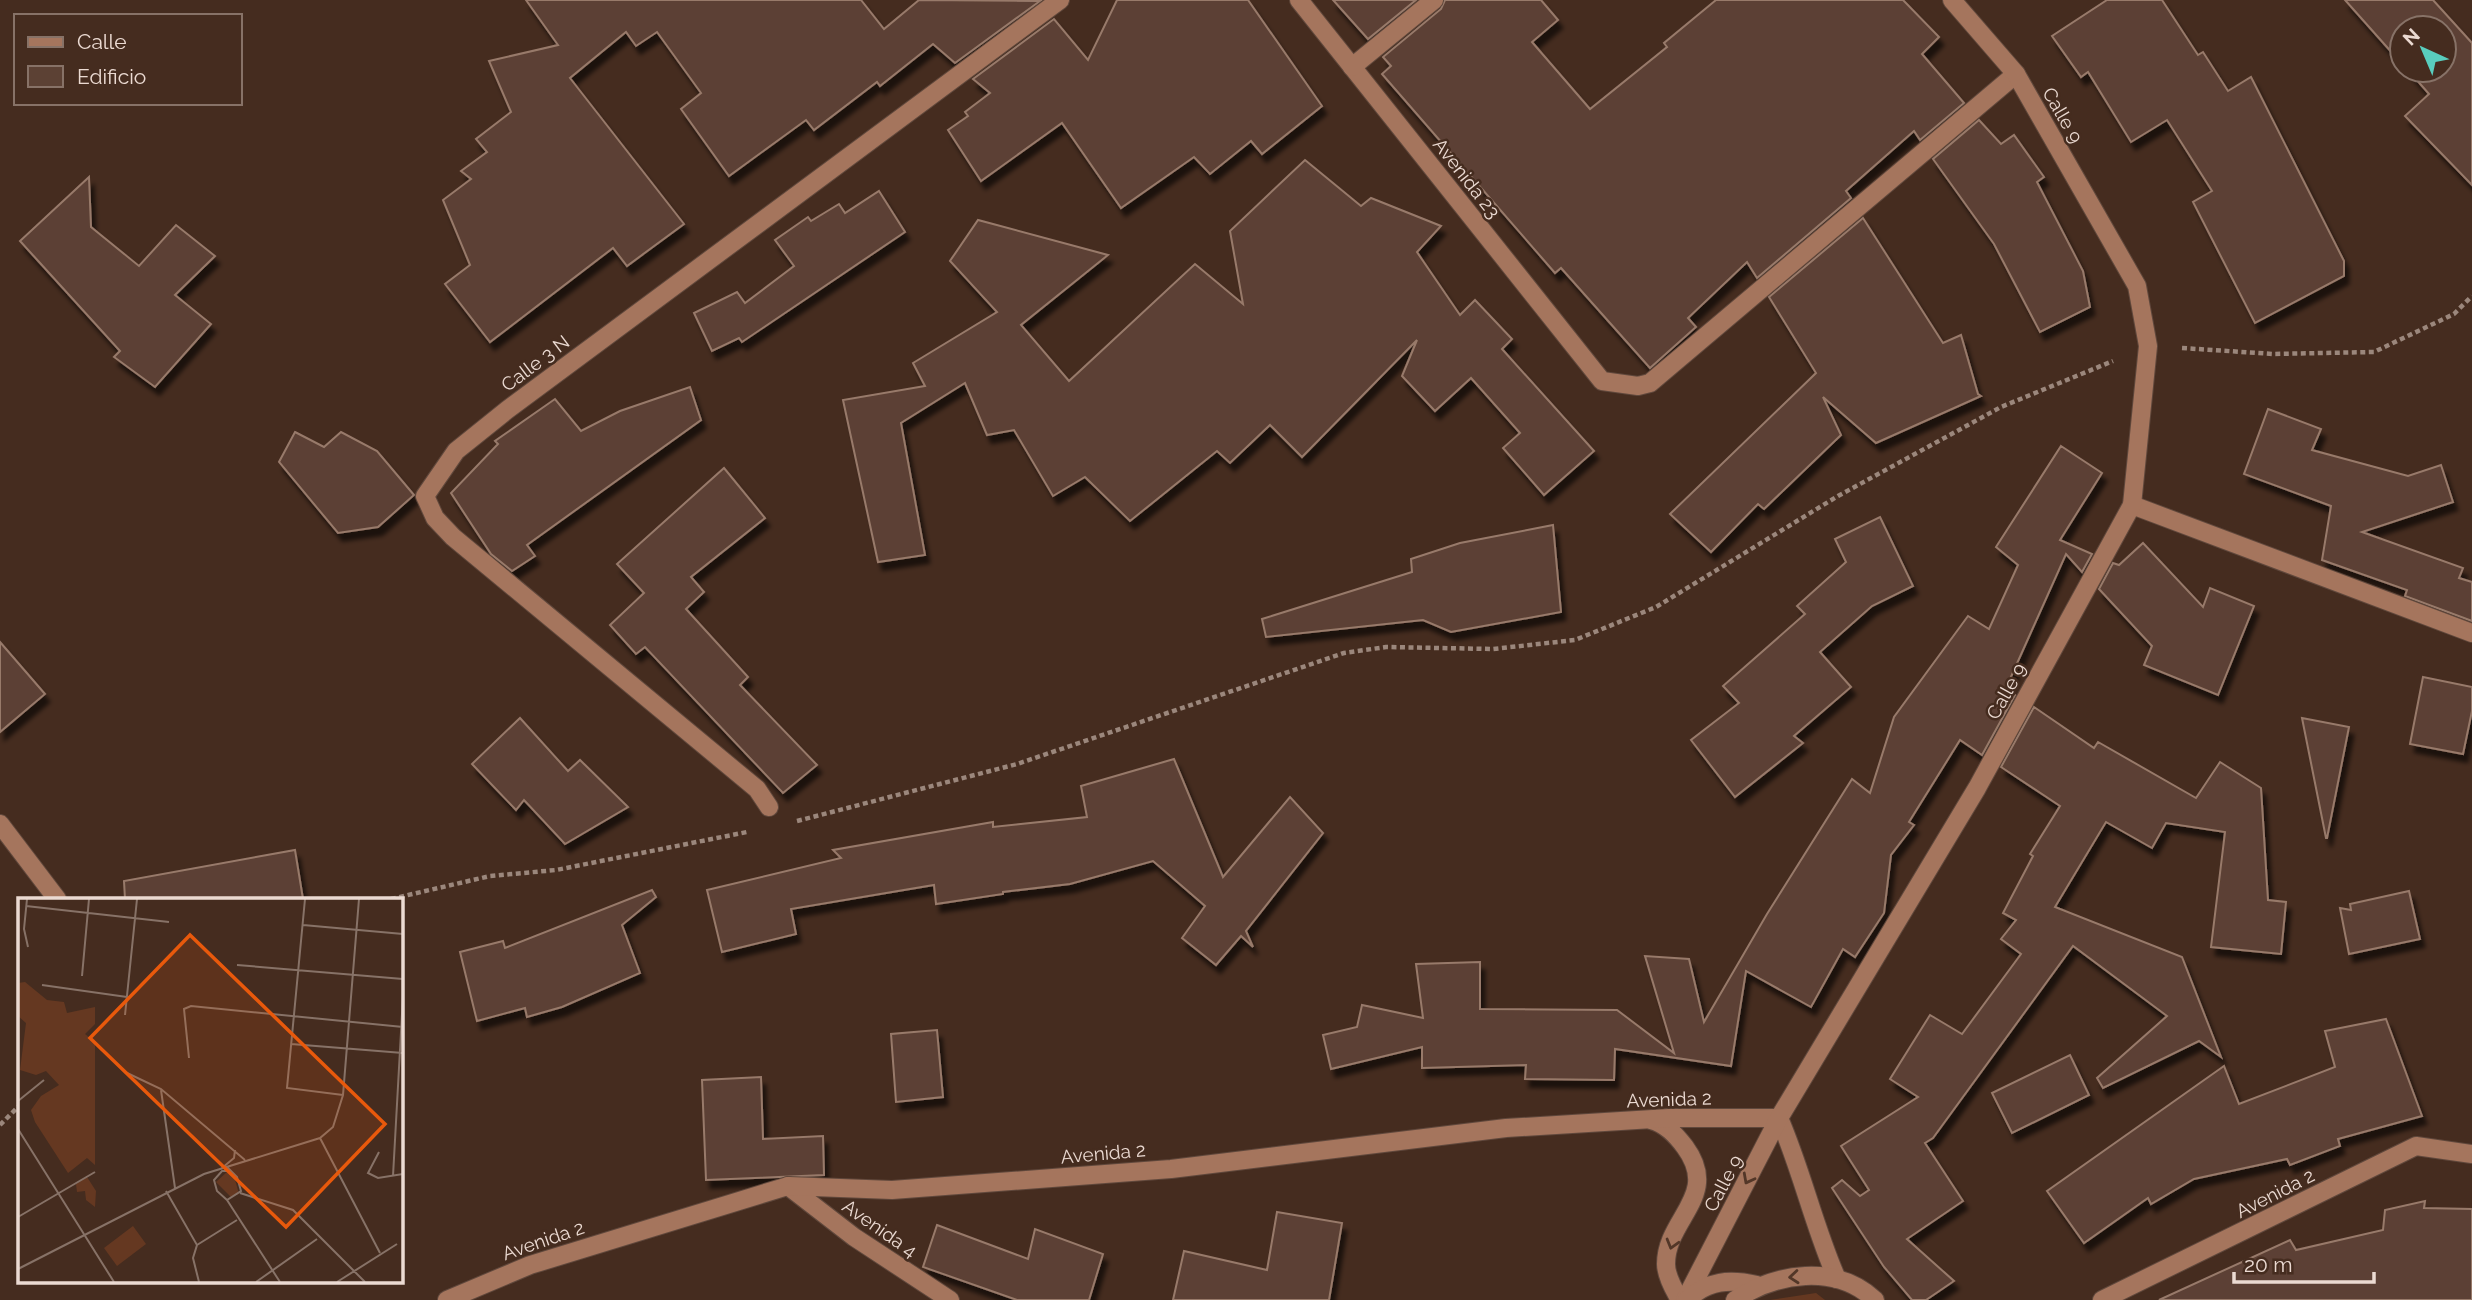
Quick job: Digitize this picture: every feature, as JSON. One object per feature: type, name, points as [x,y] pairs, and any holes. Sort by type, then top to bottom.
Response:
[{"type":"street","name":"Calle 3 N","points":[[769,807],[757,789],[453,537],[435,518],[425,496],[456,451],[507,410],[1060,0]]},
{"type":"street","name":"Avenida 23","points":[[1299,0],[1602,381],[1638,386],[1650,383],[2016,74]]},
{"type":"street","points":[[1352,67],[1434,0]]},
{"type":"street","name":"Calle 9","points":[[1684,1300],[1779,1118],[1977,788],[2132,505],[2148,346],[2137,286],[2016,74],[1952,0]]},
{"type":"street","points":[[2132,505],[2472,633]]},
{"type":"street","points":[[0,824],[56,898]]},
{"type":"street","points":[[1779,1118],[1798,1161],[1810,1207],[1837,1279]]},
{"type":"street","name":"Avenida 2","points":[[447,1300],[542,1261],[788,1186],[892,1190],[1171,1169],[1506,1128],[1650,1120],[1779,1118]]},
{"type":"street","points":[[1650,1120],[1660,1122],[1677,1137],[1691,1156],[1697,1176],[1697,1191],[1673,1236],[1666,1264],[1684,1300],[1701,1287],[1722,1281],[1757,1285]]},
{"type":"street","name":"Avenida 2","points":[[2102,1300],[2416,1146],[2472,1154]]},
{"type":"street","name":"Avenida 4","points":[[788,1186],[854,1237],[950,1300]]},
{"type":"street","points":[[1735,1300],[1757,1285],[1794,1275],[1837,1279],[1875,1300]]},
{"type":"path","points":[[783,825],[1017,764],[1344,653],[1386,647],[1493,649],[1575,640],[1656,607],[1792,523]]},
{"type":"path","points":[[395,898],[490,876],[556,870],[757,830]]},
{"type":"path","points":[[0,1125],[18,1107]]},
{"type":"shaded area","points":[[1816,1293],[1825,1300],[1770,1300]]},
{"type":"building","points":[[526,0],[861,0],[884,29],[919,0],[1040,1],[955,63],[933,44],[880,86],[877,82],[814,130],[806,120],[729,176],[681,109],[701,93],[657,32],[636,46],[626,32],[570,78],[684,224],[627,266],[613,248],[490,342],[445,284],[470,265],[443,200],[471,179],[461,171],[487,152],[476,139],[511,112],[489,61],[558,45]]},
{"type":"building","points":[[1117,0],[1248,0],[1322,106],[1262,154],[1251,141],[1210,174],[1194,157],[1121,208],[1062,123],[981,181],[948,130],[968,116],[965,112],[990,93],[973,79],[1054,19],[1088,60]]},
{"type":"building","points":[[1333,0],[1416,0],[1368,39]]},
{"type":"building","points":[[1445,0],[1541,0],[1558,20],[1532,42],[1590,109],[1667,47],[1664,43],[1716,0],[1903,0],[1939,37],[1922,54],[1964,103],[1920,140],[1914,131],[1846,191],[1851,198],[1757,278],[1747,262],[1688,318],[1696,327],[1650,368],[1561,268],[1555,273],[1382,74],[1391,66],[1383,57],[1441,9]]},
{"type":"building","points":[[2107,0],[2162,0],[2198,55],[2203,52],[2228,91],[2251,77],[2344,261],[2344,276],[2255,323],[2193,202],[2212,191],[2167,120],[2131,142],[2088,72],[2081,77],[2052,36]]},
{"type":"building","points":[[2345,0],[2433,0],[2446,14],[2388,14],[2388,48]]},
{"type":"building","points":[[2458,28],[2472,43],[2472,185],[2405,116],[2429,94],[2420,84],[2458,84]]},
{"type":"building","points":[[1979,120],[2001,144],[2014,135],[2044,177],[2037,182],[2083,271],[2090,307],[2040,332],[1994,244],[1933,159]]},
{"type":"building","points":[[1305,160],[1361,206],[1371,198],[1441,226],[1417,252],[1460,315],[1475,300],[1512,339],[1502,349],[1594,451],[1544,495],[1503,448],[1520,433],[1471,378],[1435,411],[1402,376],[1417,340],[1302,457],[1270,425],[1230,463],[1217,451],[1130,521],[1085,477],[1053,496],[1014,430],[987,435],[965,383],[901,423],[925,555],[878,562],[843,400],[925,386],[913,363],[997,312],[950,261],[978,220],[1108,255],[1021,325],[1069,381],[1195,264],[1243,304],[1230,231]]},
{"type":"building","points":[[89,177],[91,227],[139,266],[176,225],[215,256],[175,295],[211,324],[155,387],[114,357],[120,351],[20,241]]},
{"type":"building","points":[[879,191],[905,232],[742,342],[739,338],[712,351],[694,313],[737,292],[745,303],[794,266],[775,240],[808,217],[811,221],[839,204],[845,213]]},
{"type":"building","points":[[1863,218],[1943,343],[1961,335],[1978,394],[1981,396],[1876,443],[1823,397],[1841,435],[1764,509],[1758,504],[1711,552],[1670,514],[1816,373],[1769,297]]},
{"type":"building","points":[[690,387],[701,420],[527,545],[535,556],[512,571],[491,554],[451,493],[498,444],[495,441],[555,399],[581,431],[620,411]]},
{"type":"building","points":[[2268,409],[2321,429],[2312,450],[2408,476],[2441,465],[2453,502],[2362,532],[2463,568],[2459,578],[2472,582],[2472,621],[2405,596],[2407,590],[2322,560],[2331,506],[2244,474]]},
{"type":"building","points":[[295,432],[324,447],[341,432],[377,451],[414,495],[378,527],[338,533],[279,462]]},
{"type":"building","points":[[2061,446],[2102,473],[2060,540],[2092,554],[2082,572],[2066,554],[2006,688],[2015,695],[1982,755],[1960,740],[1909,822],[1914,825],[1891,855],[1884,913],[1855,957],[1843,949],[1811,1007],[1746,971],[1731,1066],[1615,1049],[1614,1080],[1525,1079],[1526,1065],[1422,1068],[1422,1047],[1331,1069],[1323,1035],[1357,1027],[1362,1005],[1423,1018],[1416,964],[1480,962],[1480,1009],[1617,1010],[1674,1053],[1645,956],[1689,959],[1704,1022],[1767,914],[1852,779],[1870,793],[1894,717],[1968,616],[1989,629],[2018,565],[1996,547]]},
{"type":"building","points":[[724,468],[765,518],[691,577],[704,592],[686,609],[748,677],[740,685],[817,765],[783,793],[645,647],[636,654],[610,625],[644,593],[617,564]]},
{"type":"building","points":[[1880,517],[1913,586],[1872,606],[1820,652],[1851,687],[1794,736],[1803,743],[1735,797],[1691,740],[1739,703],[1723,686],[1805,614],[1797,606],[1846,562],[1835,539]]},
{"type":"building","points":[[1553,525],[1561,612],[1451,632],[1423,620],[1266,637],[1262,619],[1412,572],[1411,559],[1460,543]]},
{"type":"building","points":[[2143,543],[2203,607],[2210,588],[2254,606],[2218,695],[2144,665],[2152,646],[2099,589],[2113,563],[2119,565]]},
{"type":"building","points":[[0,642],[45,694],[0,732]]},
{"type":"building","points":[[2423,677],[2472,687],[2472,711],[2463,754],[2410,744]]},
{"type":"building","points":[[2034,707],[2094,748],[2098,742],[2196,798],[2220,762],[2261,788],[2268,900],[2286,902],[2281,954],[2211,947],[2225,832],[2166,823],[2152,848],[2106,822],[2055,907],[2182,957],[2221,1057],[2199,1041],[2103,1088],[2097,1078],[2167,1016],[2073,946],[1933,1138],[1925,1143],[1963,1201],[1907,1239],[1954,1281],[1926,1300],[1912,1300],[1884,1267],[1832,1188],[1842,1180],[1860,1196],[1869,1190],[1841,1146],[1918,1097],[1890,1079],[1930,1015],[1962,1034],[2021,954],[2001,939],[2016,920],[2003,913],[2033,856],[2030,854],[2060,806],[2001,767]]},
{"type":"building","points":[[520,718],[568,771],[580,760],[628,807],[565,844],[524,800],[516,810],[472,764]]},
{"type":"building","points":[[2302,718],[2349,727],[2327,838],[2326,838]]},
{"type":"building","points":[[1174,759],[1223,877],[1290,797],[1323,833],[1246,931],[1253,947],[1241,936],[1216,965],[1182,938],[1205,906],[1153,861],[1070,884],[936,904],[934,885],[791,909],[796,934],[722,952],[707,890],[841,858],[833,850],[993,822],[993,827],[1087,817],[1081,786]]},
{"type":"building","points":[[295,850],[303,898],[125,898],[124,881]]},
{"type":"building","points":[[652,890],[656,897],[622,925],[640,973],[562,1007],[527,1017],[525,1008],[477,1021],[460,952],[503,941],[505,948]]},
{"type":"building","points":[[2409,891],[2420,939],[2349,954],[2340,908],[2351,910],[2350,904]]},
{"type":"building","points":[[2386,1019],[2422,1116],[2338,1139],[2340,1146],[2290,1165],[2287,1159],[2194,1179],[2151,1204],[2148,1198],[2084,1243],[2047,1191],[2224,1066],[2239,1104],[2335,1067],[2325,1031]]},
{"type":"building","points":[[937,1030],[943,1097],[896,1102],[891,1034]]},
{"type":"building","points":[[2070,1055],[2089,1095],[2012,1133],[1992,1093]]},
{"type":"building","points":[[761,1077],[763,1139],[823,1136],[824,1175],[706,1180],[702,1080]]},
{"type":"building","points":[[2425,1201],[2424,1208],[2472,1209],[2472,1300],[2159,1300],[2290,1240],[2296,1250],[2383,1230],[2385,1210]]},
{"type":"building","points":[[1277,1212],[1342,1223],[1329,1300],[1173,1300],[1184,1251],[1267,1270]]},
{"type":"building","points":[[937,1225],[1028,1259],[1035,1229],[1103,1254],[1089,1300],[1017,1300],[923,1267]]}]
